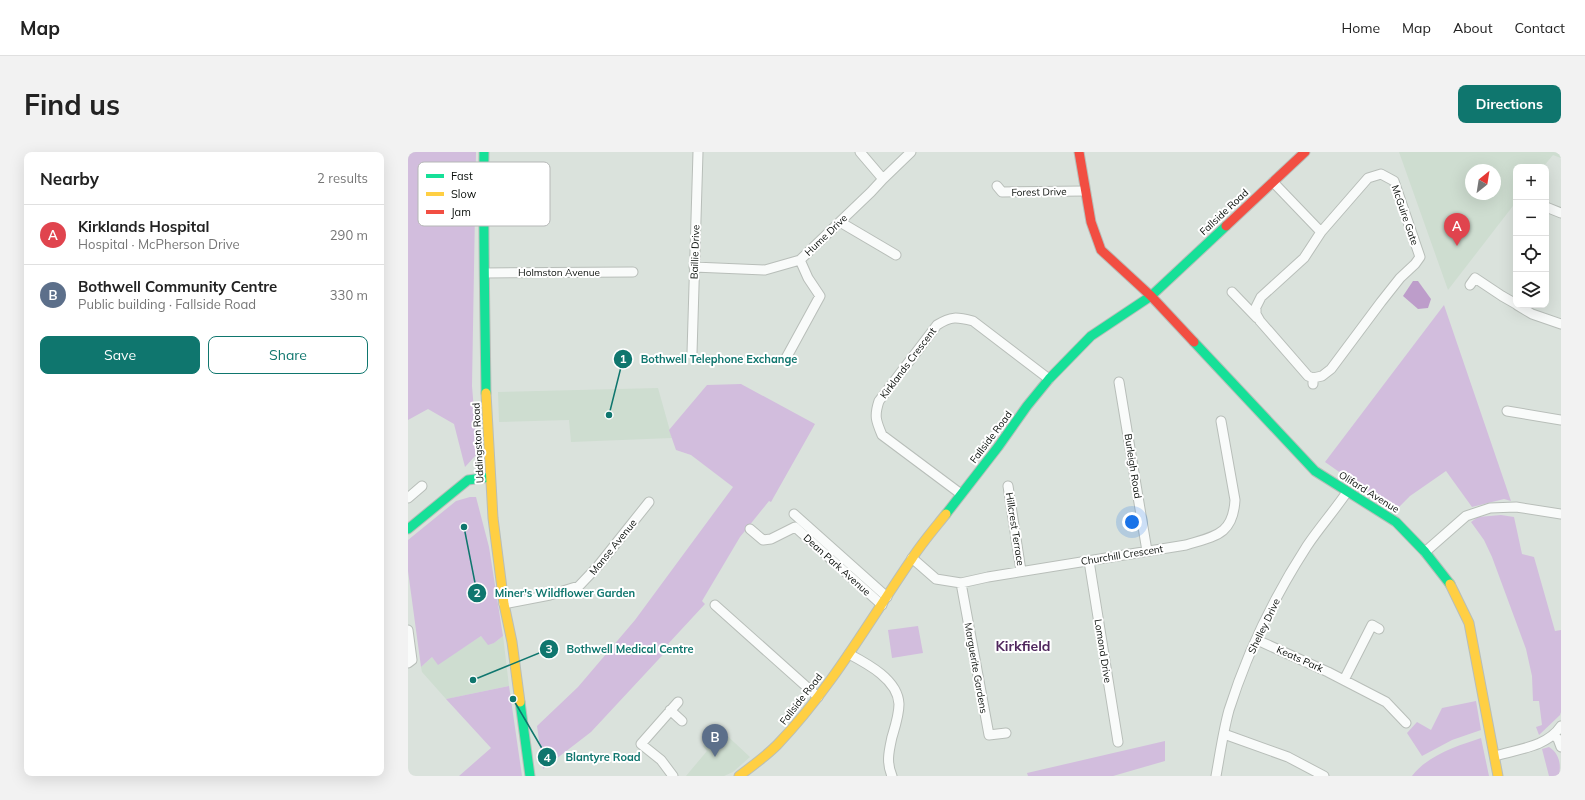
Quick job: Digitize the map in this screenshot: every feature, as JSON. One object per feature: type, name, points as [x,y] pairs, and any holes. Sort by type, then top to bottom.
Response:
[{"type":"street","name":"Uddingston Road","points":[[484,152],[484,162]]},
{"type":"street","name":"Baillie Drive","points":[[692,353],[698,152]]},
{"type":"street","points":[[860,152],[883,178]]},
{"type":"street","name":"Hume Drive","points":[[694,267],[765,270],[800,260],[911,152]]},
{"type":"street","name":"Olifard Avenue","points":[[1079,152],[1091,222],[1100,250],[1152,296],[1316,470],[1347,492],[1396,522],[1425,552],[1448,581],[1469,622],[1498,776]]},
{"type":"street","name":"Fallside Road","points":[[739,776],[762,759],[777,745],[818,697],[885,601],[912,558],[1049,379],[1091,336],[1152,296],[1305,152]]},
{"type":"street","name":"McGuire Gate","points":[[1381,174],[1394,181],[1420,257],[1416,264],[1400,278],[1331,369],[1313,381],[1260,321],[1256,314],[1256,307],[1261,297],[1304,258],[1320,232],[1368,178],[1381,174]]},
{"type":"street","points":[[1273,182],[1320,232]]},
{"type":"street","name":"Forest Drive","points":[[997,186],[1002,192],[1085,191]]},
{"type":"street","points":[[1549,208],[1561,213]]},
{"type":"street","points":[[840,222],[896,255]]},
{"type":"street","name":"Uddingston Road","points":[[483,226],[486,273],[486,409],[493,518],[504,604],[512,642],[522,731],[529,775]]},
{"type":"street","points":[[784,360],[820,296],[808,278],[800,260]]},
{"type":"street","name":"Holmston Avenue","points":[[486,273],[633,272]]},
{"type":"street","points":[[1473,282],[1513,303]]},
{"type":"street","points":[[1232,292],[1260,321]]},
{"type":"street","points":[[1522,308],[1532,314],[1561,324]]},
{"type":"street","name":"Kirklands Crescent","points":[[961,494],[882,436],[876,422],[875,412],[879,401],[937,325],[947,318],[958,318],[973,321],[1049,379]]},
{"type":"street","name":"Burleigh Road","points":[[1119,382],[1147,551]]},
{"type":"street","points":[[1507,411],[1561,420]]},
{"type":"street","name":"Churchill Crescent","points":[[912,558],[936,579],[961,583],[1022,571],[1186,545],[1217,536],[1228,525],[1235,513],[1235,500],[1221,422]]},
{"type":"street","points":[[408,528],[468,480],[490,477]]},
{"type":"street","points":[[408,498],[422,486]]},
{"type":"street","name":"Hillcrest Terrace","points":[[1008,486],[1022,571]]},
{"type":"street","name":"Shelley Drive","points":[[1216,776],[1229,712],[1240,677],[1257,640],[1285,583],[1308,545],[1347,492]]},
{"type":"street","name":"Manse Avenue","points":[[504,604],[550,595],[579,586],[598,566],[648,502]]},
{"type":"street","points":[[1425,552],[1466,516],[1490,508],[1516,507],[1561,514]]},
{"type":"street","points":[[794,514],[885,601]]},
{"type":"street","name":"Dean Park Avenue","points":[[750,529],[763,540],[771,539],[795,527],[885,601]]},
{"type":"street","name":"Lomond Drive","points":[[1088,561],[1118,742]]},
{"type":"street","name":"Marguerite Gardens","points":[[961,583],[989,735],[1006,733]]},
{"type":"street","points":[[716,605],[818,697]]},
{"type":"street","points":[[1344,680],[1372,625],[1379,629]]},
{"type":"street","points":[[408,630],[412,660],[408,663]]},
{"type":"street","name":"Keats Park","points":[[1257,640],[1344,680],[1386,702],[1406,723]]},
{"type":"street","points":[[849,654],[885,678],[897,696],[899,705],[896,724],[888,752],[888,767],[892,776]]},
{"type":"street","points":[[673,776],[661,760],[638,747],[678,702]]},
{"type":"street","points":[[670,710],[682,721]]},
{"type":"street","points":[[1495,756],[1542,743],[1554,735],[1561,726]]},
{"type":"street","points":[[1224,734],[1288,757],[1324,776]]},
{"type":"street","points":[[1554,735],[1561,747]]},
{"type":"shaded area","points":[[408,152],[476,152],[476,162],[418,162],[418,226],[475,226],[472,386],[477,447],[476,455],[465,467],[454,424],[428,409],[408,420]]},
{"type":"shaded area","points":[[1399,152],[1561,152],[1561,158],[1553,155],[1546,164],[1513,164],[1513,206],[1448,290]]},
{"type":"shaded area","points":[[1413,281],[1418,281],[1431,299],[1428,308],[1418,309],[1403,296]]},
{"type":"shaded area","points":[[1444,305],[1511,501],[1504,499],[1472,507],[1446,471],[1410,496],[1395,511],[1325,462]]},
{"type":"shaded area","points":[[741,384],[815,424],[771,502],[769,501],[740,537],[702,601],[705,604],[668,644],[671,646],[591,732],[543,769],[537,726],[578,687],[635,620],[733,487],[691,455],[676,450],[669,430],[707,385]]},
{"type":"shaded area","points":[[658,388],[672,438],[571,442],[569,420],[499,422],[498,392]]},
{"type":"shaded area","points":[[476,497],[489,547],[503,636],[494,643],[488,645],[481,636],[438,665],[432,657],[421,667],[408,571],[408,540],[456,501]]},
{"type":"shaded area","points":[[1501,515],[1514,517],[1522,554],[1534,557],[1555,631],[1561,630],[1561,712],[1560,715],[1539,735],[1536,727],[1542,725],[1539,701],[1533,701],[1532,676],[1526,649],[1492,557],[1484,540],[1471,522],[1478,517]]},
{"type":"shaded area","points":[[918,626],[923,653],[892,658],[888,630]]},
{"type":"shaded area","points":[[481,636],[485,640],[494,643],[503,636],[509,686],[446,699],[422,672],[421,667],[432,657],[438,664]]},
{"type":"shaded area","points":[[509,686],[522,776],[459,776],[491,748],[446,699]]},
{"type":"shaded area","points":[[1476,701],[1481,730],[1452,740],[1422,756],[1407,733],[1417,722],[1431,730],[1442,708]]},
{"type":"shaded area","points":[[720,729],[750,757],[733,772],[724,776],[686,776],[707,751],[703,746]]},
{"type":"shaded area","points":[[1481,738],[1489,776],[1412,776],[1426,762],[1444,752]]},
{"type":"shaded area","points":[[1165,741],[1165,761],[1113,776],[1028,776],[1027,773]]},
{"type":"shaded area","points":[[1549,747],[1558,756],[1560,768],[1559,776],[1549,776],[1542,749]]},
{"type":"traffic: fast","points":[[484,152],[484,162]]},
{"type":"traffic: fast","points":[[484,226],[486,393]]},
{"type":"traffic: fast","points":[[946,514],[1049,379],[1091,336],[1151,296],[1226,226]]},
{"type":"traffic: fast","points":[[1194,342],[1315,471],[1396,522],[1425,552],[1450,584]]},
{"type":"traffic: fast","points":[[408,529],[468,480],[490,477]]},
{"type":"traffic: fast","points":[[520,702],[530,776]]},
{"type":"traffic: slow","points":[[486,393],[493,518],[504,604],[512,642],[520,702]]},
{"type":"traffic: slow","points":[[739,776],[777,745],[814,702],[848,656],[919,548],[946,514]]},
{"type":"traffic: slow","points":[[1450,584],[1469,623],[1498,776]]},
{"type":"traffic: jam","points":[[1079,152],[1091,222],[1101,250],[1151,296],[1194,342]]},
{"type":"traffic: jam","points":[[1226,226],[1305,152]]},
{"type":"place","name":"Kirklands Hospital","points":[[1457,246]]},
{"type":"place","name":"Bothwell Telephone Exchange","points":[[609,415]]},
{"type":"place","name":"Miner's Wildflower Garden","points":[[464,527]]},
{"type":"place","name":"Bothwell Medical Centre","points":[[473,680]]},
{"type":"place","name":"Blantyre Road","points":[[513,699]]},
{"type":"place","name":"Bothwell Community Centre","points":[[715,757]]},
{"type":"district","name":"Kirkfield","points":[[1023,646]]}]
